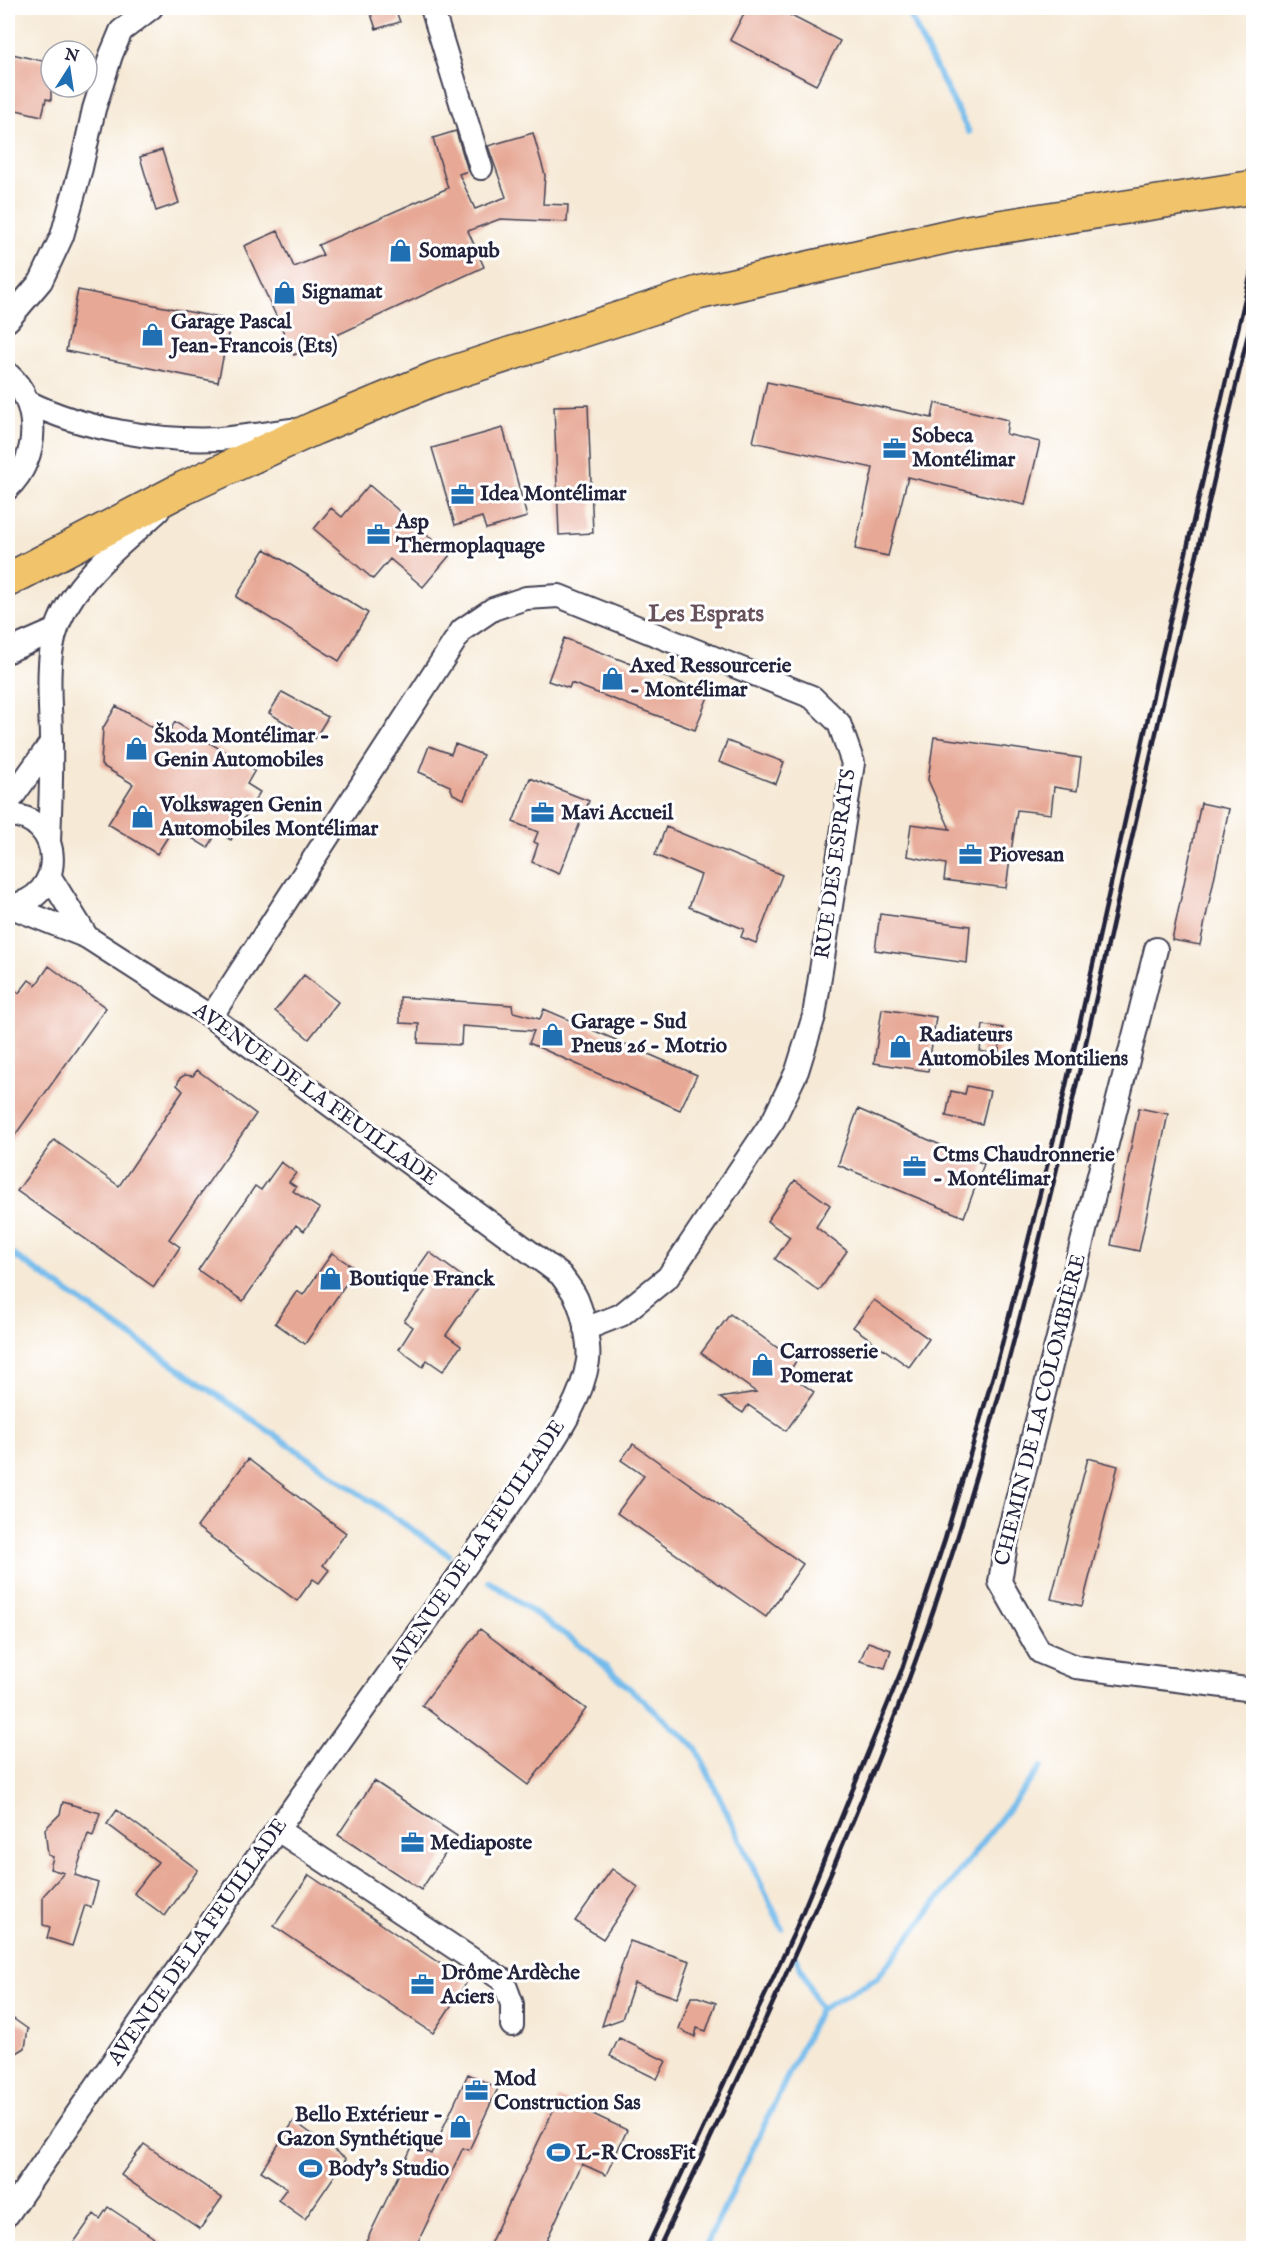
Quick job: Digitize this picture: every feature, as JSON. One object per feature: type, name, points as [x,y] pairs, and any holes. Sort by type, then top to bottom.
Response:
[{"type":"main road","points":[[8,580],[184,488],[315,428],[436,378],[698,293],[967,232],[1243,189]]},
{"type":"street","points":[[8,320],[42,281],[62,236],[94,109],[121,31],[151,8]]},
{"type":"street","points":[[432,8],[481,168]]},
{"type":"street","points":[[8,374],[15,380],[28,402],[33,430],[29,456],[19,475],[8,488]]},
{"type":"street","points":[[28,402],[84,424],[161,437],[218,439],[315,428]]},
{"type":"street","points":[[8,906],[22,904],[34,898],[50,877],[52,854],[49,843],[51,742],[49,659],[56,630],[72,597],[92,572],[184,488]]},
{"type":"street","name":"RUE DES ESPRATS","points":[[211,1017],[462,630],[493,609],[526,598],[559,596],[630,622],[812,697],[839,723],[853,763],[814,1017],[807,1046],[774,1119],[669,1277],[621,1315],[585,1329]]},
{"type":"street","points":[[8,651],[56,630]]},
{"type":"street","points":[[8,803],[51,742]]},
{"type":"street","points":[[8,815],[24,818],[34,824],[49,843]]},
{"type":"street","name":"AVENUE DE LA FEUILLADE","points":[[50,877],[87,937]]},
{"type":"street","name":"AVENUE DE LA FEUILLADE","points":[[8,906],[87,937],[211,1017],[561,1275],[578,1300],[585,1329],[588,1360],[579,1390],[561,1429],[481,1547],[155,2001],[8,2214]]},
{"type":"street","name":"CHEMIN DE LA COLOMBIÈRE","points":[[1156,949],[1006,1544],[1000,1582],[1040,1652],[1076,1667],[1254,1690]]},
{"type":"street","points":[[278,1830],[503,1980],[512,2004],[512,2025]]},
{"type":"building","points":[[369,8],[395,8],[400,22],[376,29]]},
{"type":"building","points":[[747,8],[776,8],[840,41],[816,85],[730,40]]},
{"type":"building","points":[[8,53],[39,60],[39,99],[46,99],[42,116],[8,108]]},
{"type":"building","points":[[456,131],[468,171],[459,174],[475,209],[506,197],[488,146],[533,133],[545,175],[543,204],[568,205],[567,222],[500,219],[468,231],[484,267],[294,355],[244,246],[278,231],[294,267],[323,255],[318,245],[448,188],[433,138]]},
{"type":"building","points":[[162,150],[179,203],[156,211],[140,157]]},
{"type":"building","points":[[78,290],[231,320],[218,382],[66,351]]},
{"type":"building","points":[[767,382],[932,418],[935,403],[1008,420],[1006,434],[1040,442],[1025,505],[908,477],[888,556],[855,549],[873,468],[753,442]]},
{"type":"building","points":[[588,405],[593,533],[559,535],[554,406]]},
{"type":"building","points":[[503,428],[527,517],[486,529],[482,517],[455,525],[432,448]]},
{"type":"building","points":[[369,485],[450,555],[423,587],[390,559],[373,579],[314,529],[331,508],[342,517]]},
{"type":"building","points":[[265,549],[368,613],[339,661],[236,597]]},
{"type":"building","points":[[564,638],[709,694],[695,730],[571,683],[569,688],[548,681]]},
{"type":"building","points":[[282,692],[328,717],[314,740],[269,713]]},
{"type":"building","points":[[116,706],[167,736],[175,722],[255,770],[247,784],[260,792],[231,840],[217,832],[208,848],[174,827],[157,854],[108,824],[133,784],[101,765],[103,728]]},
{"type":"building","points":[[934,737],[1081,758],[1077,791],[1054,787],[1051,814],[1017,810],[1006,888],[944,880],[946,864],[907,856],[911,824],[950,829],[928,780]]},
{"type":"building","points":[[727,741],[784,762],[776,784],[719,762]]},
{"type":"building","points":[[455,744],[483,755],[464,799],[453,794],[450,786],[419,772],[429,746],[451,754]]},
{"type":"building","points":[[530,778],[589,801],[559,874],[532,862],[538,844],[534,842],[538,832],[513,822]]},
{"type":"building","points":[[1201,803],[1229,809],[1200,945],[1172,940]]},
{"type":"building","points":[[666,827],[782,875],[756,943],[741,937],[744,929],[689,907],[701,875],[655,855]]},
{"type":"building","points":[[880,914],[970,926],[967,963],[875,950]]},
{"type":"building","points":[[49,966],[106,1008],[8,1145],[8,985],[19,993],[29,980],[36,985]]},
{"type":"building","points":[[304,975],[338,1002],[309,1039],[275,1011]]},
{"type":"building","points":[[400,997],[512,1005],[513,1012],[540,1019],[544,1009],[697,1075],[680,1110],[529,1043],[534,1031],[462,1026],[461,1045],[418,1043],[419,1024],[400,1023]]},
{"type":"building","points":[[882,1009],[936,1017],[928,1071],[874,1063]]},
{"type":"building","points":[[983,1025],[1003,1028],[998,1055],[980,1051]]},
{"type":"building","points":[[197,1070],[256,1114],[169,1239],[180,1247],[154,1287],[17,1191],[54,1140],[119,1186],[183,1091],[177,1085],[180,1078],[185,1075],[193,1076]]},
{"type":"building","points":[[967,1086],[990,1091],[982,1124],[946,1116],[951,1091],[965,1094]]},
{"type":"building","points":[[1139,1108],[1168,1114],[1139,1251],[1111,1245]]},
{"type":"building","points":[[858,1109],[984,1164],[964,1217],[838,1165]]},
{"type":"building","points":[[281,1162],[296,1173],[289,1182],[296,1187],[293,1191],[320,1209],[304,1231],[296,1225],[243,1301],[198,1270],[255,1186],[261,1190]]},
{"type":"building","points":[[795,1180],[830,1205],[816,1227],[847,1251],[819,1291],[775,1259],[790,1237],[767,1221]]},
{"type":"building","points":[[429,1252],[478,1288],[446,1335],[461,1346],[443,1371],[427,1360],[423,1367],[399,1349],[413,1327],[404,1321],[426,1290],[410,1279]]},
{"type":"building","points":[[332,1253],[356,1269],[305,1344],[275,1323],[297,1291],[303,1295]]},
{"type":"building","points":[[874,1300],[929,1339],[909,1367],[853,1327]]},
{"type":"building","points":[[730,1314],[796,1361],[788,1374],[814,1392],[786,1431],[748,1405],[743,1413],[720,1398],[756,1392],[701,1353]]},
{"type":"building","points":[[633,1444],[803,1564],[766,1617],[617,1513],[644,1476],[621,1460]]},
{"type":"building","points":[[1088,1458],[1118,1466],[1082,1606],[1051,1599]]},
{"type":"building","points":[[248,1459],[346,1533],[323,1565],[329,1570],[319,1583],[313,1579],[297,1601],[197,1527]]},
{"type":"building","points":[[480,1629],[586,1709],[528,1785],[422,1705]]},
{"type":"building","points":[[868,1642],[891,1650],[885,1668],[860,1661]]},
{"type":"building","points":[[374,1781],[457,1836],[421,1890],[338,1835]]},
{"type":"building","points":[[63,1802],[100,1813],[93,1836],[88,1834],[75,1875],[98,1883],[91,1907],[85,1905],[72,1946],[47,1938],[50,1927],[43,1925],[43,1896],[64,1873],[50,1869],[53,1857],[48,1855],[45,1829],[60,1814]]},
{"type":"building","points":[[117,1810],[198,1870],[165,1916],[134,1893],[158,1862],[107,1824]]},
{"type":"building","points":[[612,1869],[638,1887],[603,1939],[575,1921]]},
{"type":"building","points":[[309,1875],[467,1982],[433,2033],[274,1926]]},
{"type":"building","points":[[630,1941],[690,1961],[677,1998],[634,1983],[622,2019],[602,2026]]},
{"type":"building","points":[[691,1997],[716,2003],[706,2031],[697,2028],[695,2037],[679,2029]]},
{"type":"building","points":[[8,2015],[28,2029],[25,2048],[15,2054],[8,2048]]},
{"type":"building","points":[[619,2038],[666,2061],[657,2079],[610,2056]]},
{"type":"building","points":[[468,2074],[498,2088],[469,2150],[463,2148],[415,2248],[363,2248],[413,2145],[431,2154]]},
{"type":"building","points":[[559,2098],[627,2130],[606,2175],[582,2164],[543,2248],[488,2248]]},
{"type":"building","points":[[294,2121],[346,2159],[305,2219],[278,2200],[287,2188],[261,2171]]},
{"type":"building","points":[[144,2144],[222,2198],[200,2229],[121,2175]]},
{"type":"building","points":[[108,2207],[169,2248],[70,2248],[94,2214],[100,2219]]},
{"type":"waterway","points":[[907,8],[969,132]]},
{"type":"waterway","points":[[8,1251],[449,1555]]},
{"type":"waterway","points":[[489,1581],[587,1650],[696,1748],[782,1928]]},
{"type":"waterway","points":[[705,2248],[820,2009],[877,1978],[1041,1767]]},
{"type":"waterway","points":[[796,1958],[820,2009]]},
{"type":"railway","points":[[647,2248],[794,1933],[902,1669],[945,1539],[999,1356],[1056,1130],[1160,664],[1254,260]]},
{"type":"railway","points":[[659,2248],[780,1987],[857,1812],[926,1633],[956,1542],[981,1459],[1048,1207],[1254,309]]},
{"type":"place","name":"Somapub","points":[[401,251]]},
{"type":"place","name":"Signamat","points":[[284,292]]},
{"type":"place","name":"Garage Pascal Jean-Francois (Ets)","points":[[153,334]]},
{"type":"place","name":"Sobeca Montélimar","points":[[894,448]]},
{"type":"place","name":"Idea Montélimar","points":[[462,494]]},
{"type":"place","name":"Asp Thermoplaquage","points":[[378,534]]},
{"type":"place","name":"Axed Ressourcerie - Montélimar","points":[[612,678]]},
{"type":"place","name":"Škoda Montélimar - Genin Automobiles","points":[[136,748]]},
{"type":"place","name":"Mavi Accueil","points":[[543,813]]},
{"type":"place","name":"Volkswagen Genin Automobiles Montélimar","points":[[142,817]]},
{"type":"place","name":"Piovesan","points":[[971,855]]},
{"type":"place","name":"Garage - Sud Pneus 26 - Motrio","points":[[553,1034]]},
{"type":"place","name":"Radiateurs Automobiles Montiliens","points":[[901,1047]]},
{"type":"place","name":"Ctms Chaudronnerie - Montélimar","points":[[915,1167]]},
{"type":"place","name":"Boutique Franck","points":[[331,1279]]},
{"type":"place","name":"Carrosserie Pomerat","points":[[762,1364]]},
{"type":"place","name":"Mediaposte","points":[[412,1843]]},
{"type":"place","name":"Drôme Ardèche Aciers","points":[[423,1985]]},
{"type":"place","name":"Mod Construction Sas","points":[[476,2091]]},
{"type":"place","name":"Bello Extérieur - Gazon Synthétique","points":[[461,2127]]},
{"type":"place","name":"L-R CrossFit","points":[[558,2153]]},
{"type":"place","name":"Body's Studio","points":[[310,2169]]},
{"type":"district","name":"Les Esprats","points":[[706,614]]}]
